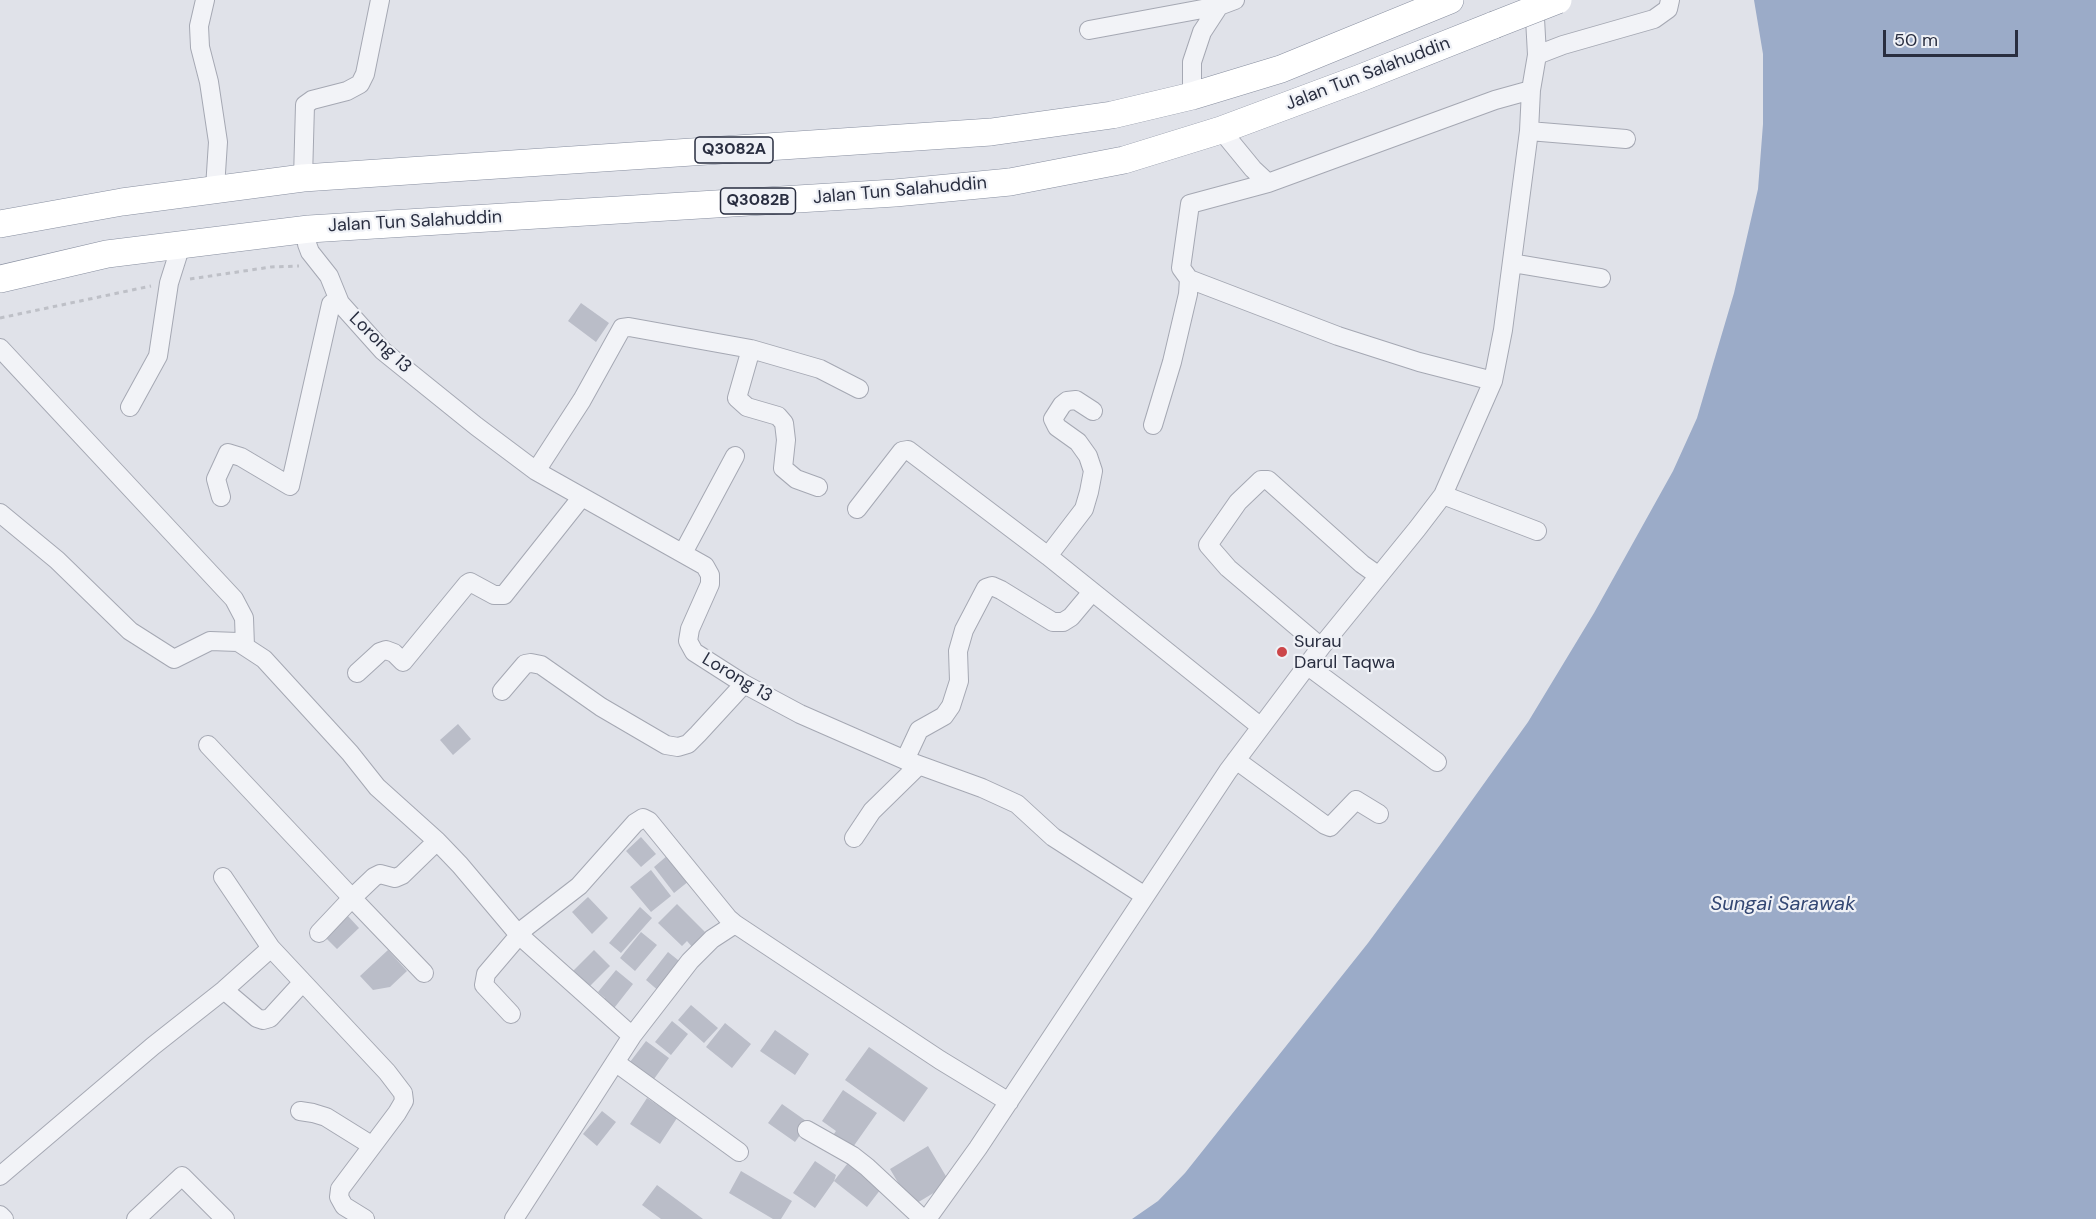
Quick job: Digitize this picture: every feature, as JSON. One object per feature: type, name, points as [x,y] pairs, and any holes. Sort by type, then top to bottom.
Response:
[{"type":"highway","name":"Jalan Tun Salahuddin","points":[[0,224],[122,202],[303,178],[991,132],[1112,115],[1192,96],[1281,69],[1450,0]]},
{"type":"highway","name":"Jalan Tun Salahuddin","points":[[0,279],[107,254],[309,229],[895,193],[1010,182],[1124,160],[1221,130],[1558,0]]},
{"type":"street","points":[[205,0],[199,26],[200,46],[209,82],[218,142],[215,188]]},
{"type":"street","points":[[303,178],[305,105],[312,100],[347,91],[360,84],[365,74],[380,0]]},
{"type":"street","points":[[807,1130],[853,1156],[925,1219],[1009,1102],[1236,760],[1321,647],[1443,495],[1493,381],[1503,330],[1530,131],[1531,90],[1537,55],[1534,0]]},
{"type":"street","points":[[1537,55],[1563,45],[1654,19],[1668,9],[1671,0]]},
{"type":"street","points":[[1192,96],[1192,62],[1202,32],[1227,3]]},
{"type":"street","points":[[1089,30],[1227,3]]},
{"type":"street","points":[[1493,381],[1419,362],[1338,336],[1189,279],[1181,268],[1190,204],[1268,183],[1495,100],[1531,90]]},
{"type":"street","points":[[1221,130],[1253,170],[1268,183]]},
{"type":"street","points":[[1530,131],[1626,139]]},
{"type":"street","name":"Lorong 13","points":[[309,229],[310,252],[329,276],[338,297],[383,351],[536,471],[705,566],[710,575],[710,584],[690,629],[688,641],[694,652],[744,684],[800,714],[1017,804],[1053,837],[1145,896]]},
{"type":"street","points":[[130,406],[158,356],[169,283],[181,245]]},
{"type":"street","points":[[1512,263],[1601,278]]},
{"type":"street","points":[[1152,425],[1172,362],[1188,294],[1189,279]]},
{"type":"street","points":[[221,497],[216,479],[228,453],[241,457],[290,486],[331,304],[338,297]]},
{"type":"street","points":[[536,471],[582,399],[622,328],[629,327],[751,349],[820,369],[859,389]]},
{"type":"street","points":[[0,348],[234,599],[244,618],[245,646]]},
{"type":"street","points":[[751,349],[737,398],[747,406],[778,417],[784,423],[786,440],[783,468],[796,480],[818,488]]},
{"type":"street","points":[[1048,556],[1084,509],[1093,471],[1088,456],[1078,442],[1057,427],[1053,419],[1062,405],[1068,401],[1076,400],[1093,411]]},
{"type":"street","points":[[856,509],[902,451],[908,450],[1048,556],[1261,727]]},
{"type":"street","points":[[683,553],[735,456]]},
{"type":"street","points":[[1321,647],[1228,568],[1208,545],[1238,502],[1261,480],[1268,480],[1362,564],[1379,576]]},
{"type":"street","points":[[1443,495],[1537,531]]},
{"type":"street","points":[[357,673],[380,652],[386,650],[394,653],[403,662],[470,582],[494,595],[504,595],[581,498]]},
{"type":"street","points":[[0,513],[57,560],[130,631],[174,659],[210,641],[238,642],[264,659],[350,753],[377,787],[460,865],[519,935],[632,1035]]},
{"type":"street","points":[[854,838],[872,811],[912,762],[919,730],[944,716],[951,706],[959,681],[958,651],[964,630],[986,588],[992,586],[1001,590],[1053,622],[1063,622],[1071,617],[1092,592]]},
{"type":"street","points":[[502,691],[525,664],[542,665],[600,707],[666,745],[678,747],[688,744],[744,684]]},
{"type":"street","points":[[1308,666],[1437,762]]},
{"type":"street","points":[[208,745],[424,973]]},
{"type":"street","points":[[1236,760],[1324,825],[1330,827],[1356,800],[1379,814]]},
{"type":"street","points":[[511,1014],[484,985],[486,974],[526,927],[579,886],[635,823],[643,818],[648,821],[735,924],[940,1060],[1009,1102]]},
{"type":"street","points":[[319,933],[374,877],[380,874],[396,878],[402,875],[437,841]]},
{"type":"street","points":[[224,877],[271,948],[387,1072],[403,1093],[404,1101],[397,1113],[340,1189],[339,1197],[344,1206],[365,1219]]},
{"type":"street","points":[[514,1219],[632,1035],[690,961],[712,939],[735,924]]},
{"type":"street","points":[[0,1176],[153,1046],[224,990],[271,948]]},
{"type":"street","points":[[224,990],[257,1018],[263,1020],[270,1018],[303,983]]},
{"type":"street","points":[[615,1062],[739,1152]]},
{"type":"street","points":[[300,1112],[326,1117],[371,1145]]},
{"type":"street","points":[[136,1219],[182,1176],[225,1219]]},
{"type":"street","points":[[0,1215],[4,1219]]},
{"type":"water","name":"Sungai Sarawak","points":[[1754,0],[2096,0],[2096,1219],[1132,1219],[1158,1201],[1185,1173],[1368,943],[1440,845],[1528,722],[1594,613],[1673,471],[1697,418],[1734,293],[1758,189],[1763,124],[1763,54]]},
{"type":"building","points":[[581,303],[609,323],[596,342],[568,321]]},
{"type":"building","points":[[458,724],[471,739],[453,755],[440,740]]},
{"type":"building","points":[[641,837],[656,854],[641,867],[626,851]]},
{"type":"building","points":[[668,855],[689,881],[674,893],[654,867]]},
{"type":"building","points":[[651,870],[671,896],[651,912],[630,887]]},
{"type":"building","points":[[588,897],[608,918],[592,934],[572,912]]},
{"type":"building","points":[[677,904],[707,934],[693,948],[687,941],[682,946],[658,923]]},
{"type":"building","points":[[640,907],[652,918],[621,953],[609,943]]},
{"type":"building","points":[[347,915],[359,928],[337,949],[325,937]]},
{"type":"building","points":[[641,932],[657,945],[635,971],[620,958]]},
{"type":"building","points":[[388,950],[407,971],[390,987],[373,990],[360,976]]},
{"type":"building","points":[[594,950],[610,966],[587,989],[571,973]]},
{"type":"building","points":[[668,952],[683,964],[660,992],[646,980]]},
{"type":"building","points":[[616,970],[633,984],[611,1012],[601,1003],[605,998],[598,992]]},
{"type":"building","points":[[691,1005],[718,1028],[704,1043],[678,1020]]},
{"type":"building","points":[[672,1021],[688,1034],[671,1055],[655,1042]]},
{"type":"building","points":[[725,1023],[751,1044],[732,1068],[706,1047]]},
{"type":"building","points":[[775,1030],[809,1054],[795,1075],[760,1051]]},
{"type":"building","points":[[646,1041],[669,1058],[654,1079],[630,1062]]},
{"type":"building","points":[[869,1047],[928,1088],[904,1122],[845,1080]]},
{"type":"building","points":[[843,1090],[877,1113],[853,1147],[831,1138],[836,1131],[822,1121]]},
{"type":"building","points":[[647,1098],[677,1118],[660,1144],[630,1124]]},
{"type":"building","points":[[782,1104],[809,1123],[795,1142],[768,1123]]},
{"type":"building","points":[[602,1111],[616,1122],[597,1146],[583,1134]]},
{"type":"building","points":[[928,1146],[950,1183],[912,1206],[890,1169]]},
{"type":"building","points":[[851,1159],[884,1185],[867,1207],[834,1181]]},
{"type":"building","points":[[815,1161],[836,1175],[815,1208],[793,1193]]},
{"type":"building","points":[[741,1171],[792,1201],[781,1219],[773,1219],[729,1193]]},
{"type":"building","points":[[657,1185],[703,1219],[661,1219],[642,1205]]},
{"type":"place","name":"Surau Darul Taqwa","points":[[1282,652]]}]
